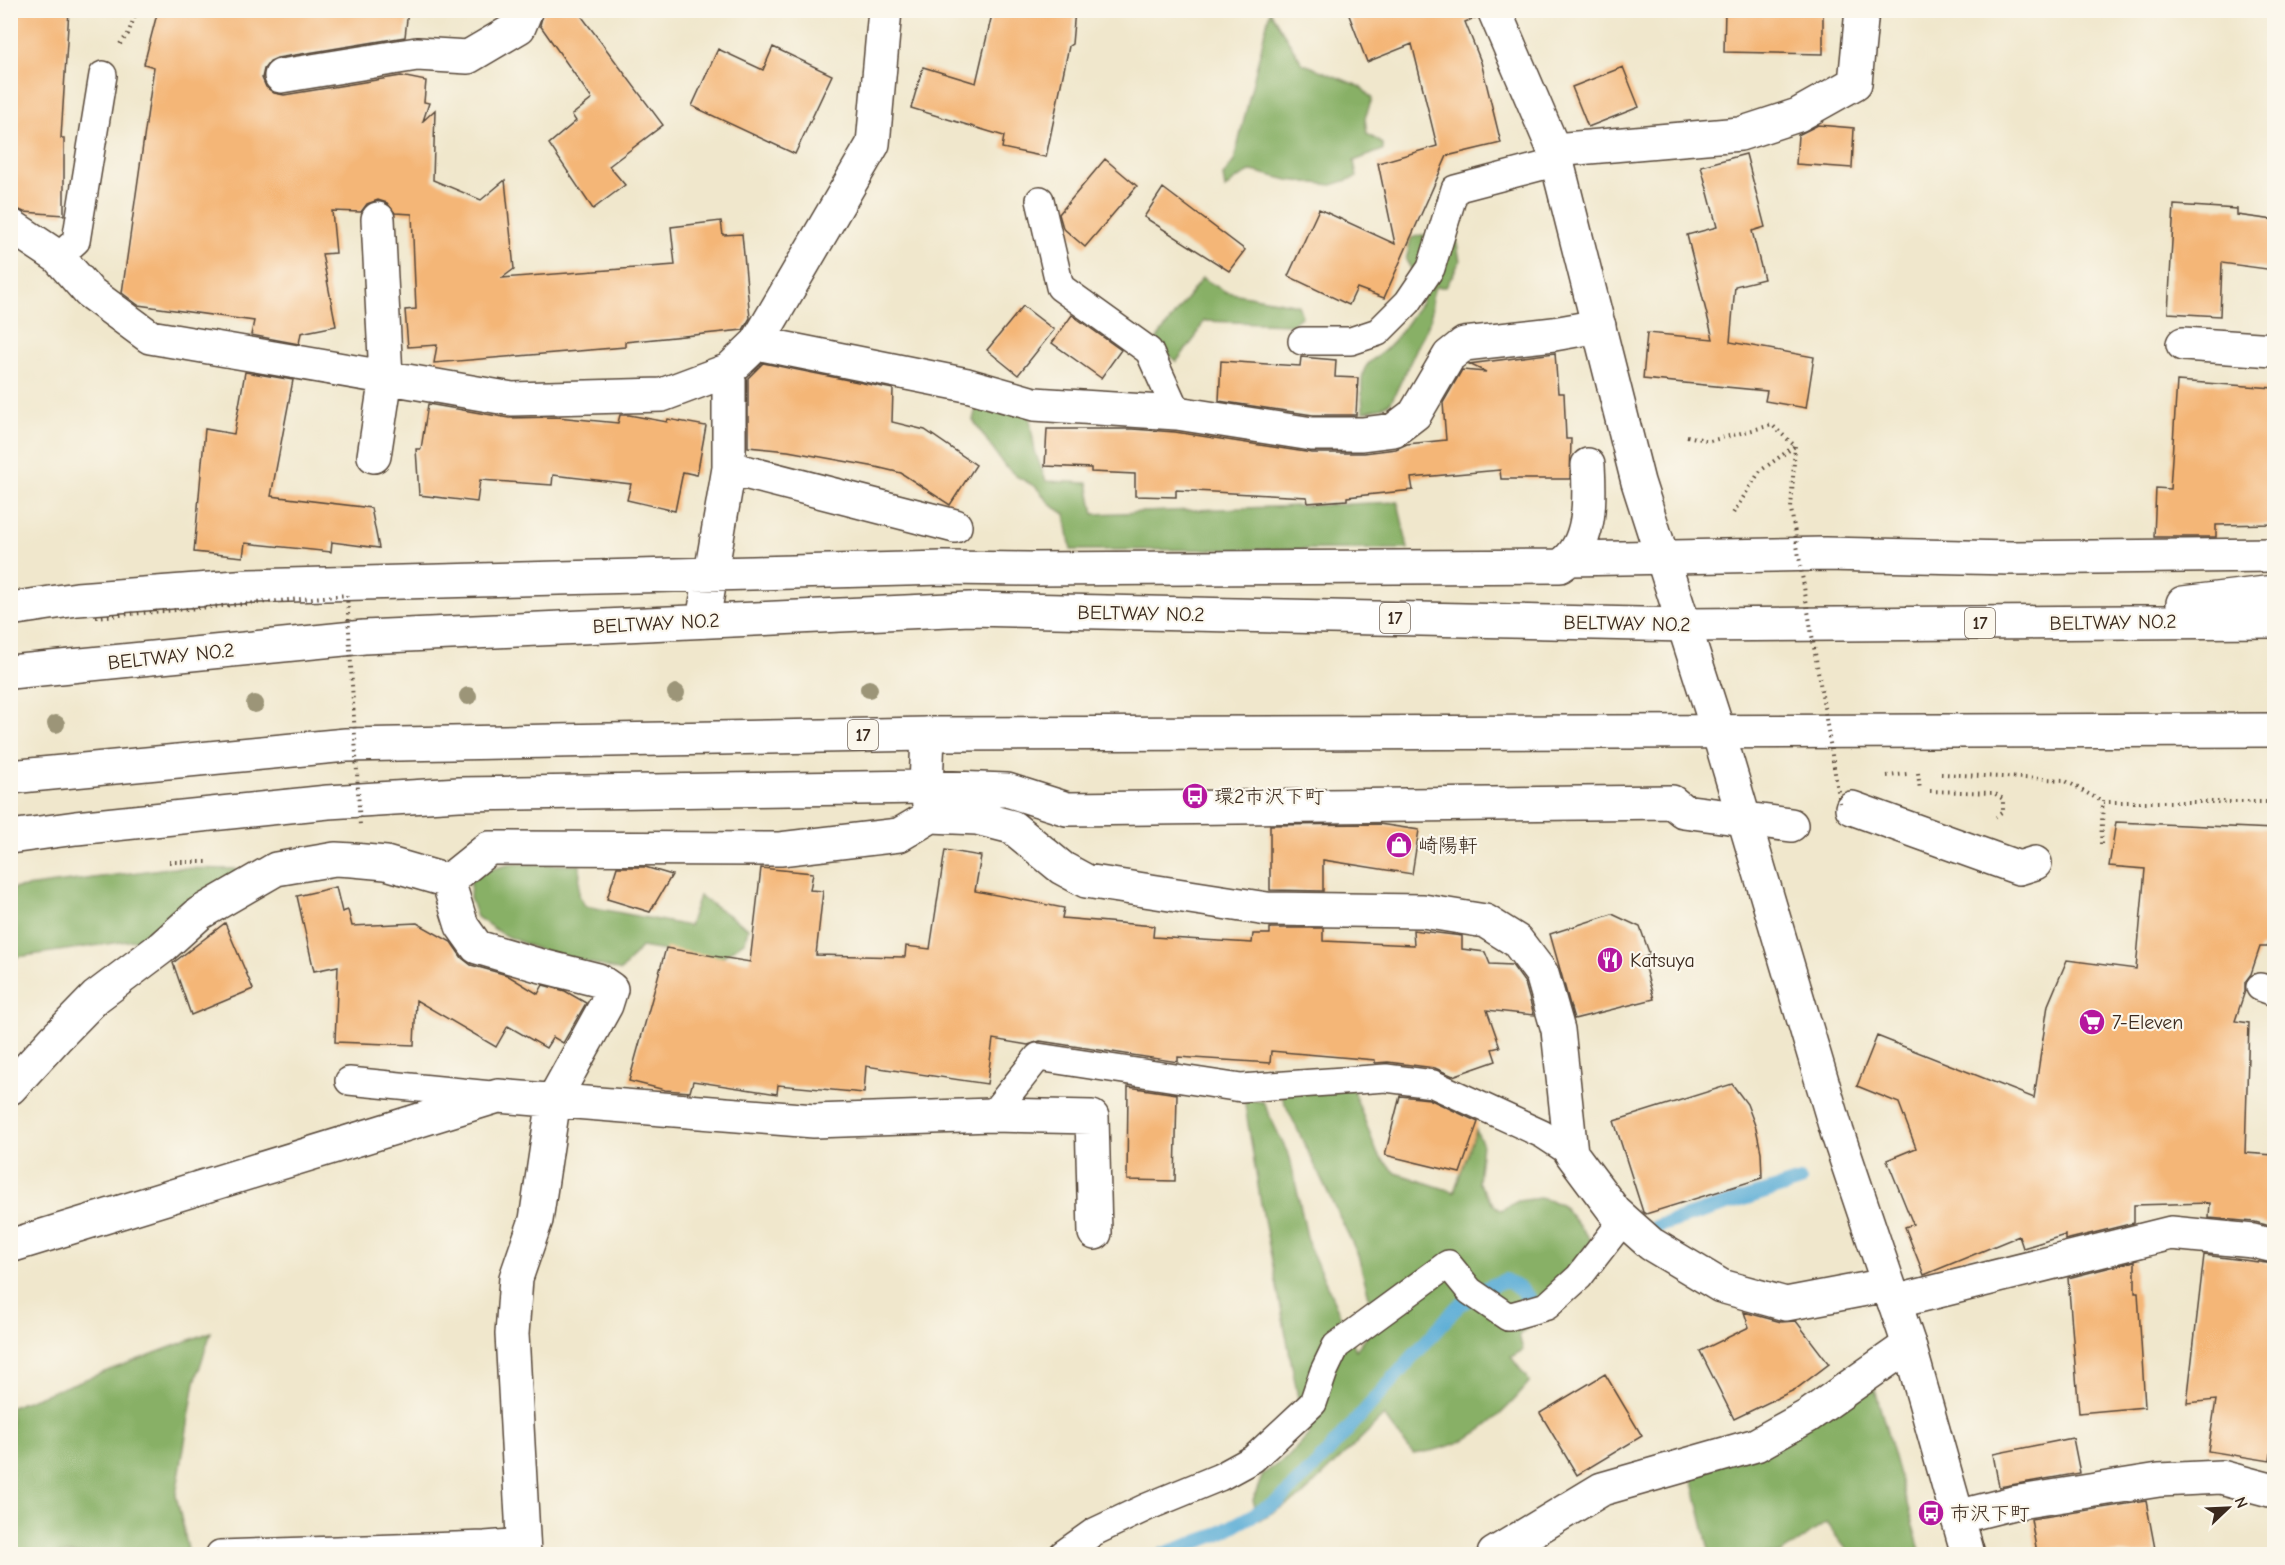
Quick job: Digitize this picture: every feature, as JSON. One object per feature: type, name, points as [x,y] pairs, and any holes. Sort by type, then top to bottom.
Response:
[{"type":"street","points":[[280,76],[417,54],[468,57],[519,27],[526,10]]},
{"type":"street","points":[[10,225],[58,257],[89,292],[150,337],[512,399],[662,395],[729,369],[757,343],[873,144],[885,10]]},
{"type":"street","points":[[1494,10],[1556,156],[1638,482],[1718,731],[1837,1132],[1909,1345],[1968,1554]]},
{"type":"street","points":[[1556,156],[1740,134],[1798,115],[1855,83],[1862,10]]},
{"type":"street","points":[[374,456],[386,377],[378,219]]},
{"type":"street","points":[[757,343],[967,385],[1034,404],[1177,413],[1312,434],[1362,434],[1394,430],[1415,414],[1449,356],[1464,344],[1599,326]]},
{"type":"street","points":[[2183,344],[2274,350]]},
{"type":"street","points":[[703,621],[729,468],[729,369]]},
{"type":"street","points":[[10,609],[77,599],[250,586],[617,577],[711,572],[943,568],[1560,566],[1571,559],[1585,535],[1588,465]]},
{"type":"street","points":[[729,468],[955,526]]},
{"type":"street","points":[[1571,559],[1663,559],[1825,554],[2011,558],[2274,555]]},
{"type":"street","points":[[2011,623],[2274,592]]},
{"type":"street","name":"BELTWAY NO.2","points":[[10,672],[364,637],[970,609],[1685,625],[2274,621]]},
{"type":"street","name":"17","points":[[10,777],[346,745],[928,734],[2274,730]]},
{"type":"street","points":[[448,880],[489,848],[780,849],[899,835],[929,801],[928,734]]},
{"type":"street","points":[[10,837],[327,802],[459,794],[929,801],[1006,790],[1066,809],[1672,802],[1683,811],[1791,825]]},
{"type":"street","points":[[929,801],[977,818],[1012,827],[1062,868],[1086,881],[1267,909],[1423,911],[1485,921],[1517,941],[1542,974],[1558,1030],[1571,1153],[1615,1212],[1652,1244],[1721,1286],[1786,1304],[1890,1293],[2171,1233],[2253,1241],[2274,1246]]},
{"type":"street","points":[[1846,805],[2019,868],[2035,863]]},
{"type":"street","points":[[10,1088],[96,998],[200,913],[276,869],[344,859],[386,863],[448,880]]},
{"type":"street","points":[[448,880],[462,926],[477,947],[598,980],[610,989],[606,1005],[554,1099],[536,1220],[516,1278],[512,1334],[524,1548]]},
{"type":"street","points":[[10,1246],[498,1096],[814,1121],[992,1115],[1092,1117],[1095,1233]]},
{"type":"street","points":[[1494,1554],[1602,1489],[1756,1444],[1808,1416],[1909,1345]]},
{"type":"street","points":[[1957,1517],[2013,1503],[2158,1480],[2221,1477],[2274,1491]]},
{"type":"lane","points":[[58,257],[76,241],[103,75]]},
{"type":"lane","points":[[1302,341],[1351,341],[1378,332],[1408,302],[1431,268],[1455,189],[1556,156]]},
{"type":"lane","points":[[1040,200],[1060,287],[1149,351],[1177,413]]},
{"type":"lane","points":[[992,1115],[1038,1057],[1241,1088],[1386,1078],[1433,1084],[1542,1134],[1571,1153]]},
{"type":"lane","points":[[349,1081],[498,1096]]},
{"type":"lane","points":[[1063,1554],[1094,1532],[1220,1477],[1253,1459],[1313,1403],[1336,1346],[1448,1264],[1470,1291],[1508,1317],[1547,1306],[1579,1277],[1624,1219]]},
{"type":"lane","points":[[219,1554],[485,1545],[524,1548]]},
{"type":"path","points":[[1687,436],[1710,441],[1772,425],[1795,446]]},
{"type":"path","points":[[1730,518],[1760,471],[1795,446]]},
{"type":"path","points":[[1795,446],[1791,509],[1846,805]]},
{"type":"path","points":[[1791,529],[1824,530],[1825,554]]},
{"type":"path","points":[[96,618],[347,595],[360,826]]},
{"type":"path","points":[[1918,773],[2064,780],[2103,802],[2274,802]]},
{"type":"path","points":[[2101,844],[2103,802]]},
{"type":"green space","points":[[1270,11],[1302,63],[1361,87],[1372,99],[1365,118],[1367,134],[1383,144],[1383,150],[1354,161],[1357,177],[1332,185],[1288,180],[1252,171],[1236,179],[1225,189],[1223,176],[1234,161]]},
{"type":"green space","points":[[1421,235],[1456,238],[1460,261],[1446,287],[1435,287],[1431,319],[1391,402],[1380,408],[1363,412],[1362,383],[1365,369],[1393,342],[1422,301],[1415,275],[1406,260],[1411,238]]},
{"type":"green space","points":[[1202,278],[1226,292],[1298,305],[1302,316],[1292,324],[1204,321],[1195,338],[1176,362],[1156,340]]},
{"type":"green space","points":[[979,396],[1029,413],[1035,452],[1046,481],[1088,483],[1094,514],[1398,502],[1408,549],[1071,550],[1065,514],[1051,505],[1036,487],[1016,476],[1003,464],[973,420]]},
{"type":"green space","points":[[512,864],[580,865],[579,895],[585,906],[689,926],[699,896],[748,928],[745,941],[718,960],[641,947],[621,971],[537,949],[502,934],[477,917],[470,898],[471,881],[483,871]]},
{"type":"green space","points":[[169,868],[236,869],[239,878],[155,937],[11,958],[11,889]]},
{"type":"green space","points":[[1351,1085],[1378,1155],[1396,1173],[1454,1192],[1476,1130],[1482,1143],[1478,1182],[1494,1205],[1501,1210],[1518,1201],[1540,1198],[1561,1204],[1593,1243],[1555,1305],[1519,1335],[1523,1350],[1511,1357],[1530,1382],[1492,1421],[1479,1431],[1450,1446],[1413,1454],[1384,1416],[1301,1497],[1259,1520],[1253,1500],[1263,1474],[1288,1457],[1309,1434],[1299,1403],[1260,1198],[1244,1099],[1263,1102],[1290,1158],[1309,1246],[1356,1350],[1372,1329],[1369,1297],[1358,1255],[1277,1087]]},
{"type":"green space","points":[[211,1332],[195,1382],[176,1495],[189,1554],[11,1554],[11,1407]]},
{"type":"green space","points":[[1875,1389],[1921,1554],[1850,1554],[1826,1523],[1780,1554],[1710,1554],[1692,1478]]},
{"type":"building","points":[[10,10],[69,10],[61,138],[64,138],[64,215],[24,212],[10,206]]},
{"type":"building","points":[[158,10],[408,10],[405,37],[277,58],[270,61],[264,69],[262,78],[266,87],[274,93],[284,95],[401,76],[426,81],[424,102],[429,103],[423,121],[435,110],[433,180],[481,200],[505,180],[514,269],[502,278],[675,265],[671,227],[721,221],[723,235],[742,234],[750,318],[743,330],[625,342],[625,347],[434,363],[437,345],[408,347],[405,310],[416,309],[412,214],[395,213],[387,203],[378,200],[367,204],[361,212],[332,211],[336,253],[322,254],[336,326],[301,333],[299,344],[251,335],[254,321],[138,305],[122,293],[154,67],[144,64]]},
{"type":"building","points":[[544,10],[577,10],[663,125],[609,166],[625,185],[593,209],[549,144],[576,121],[572,115],[592,99],[540,25]]},
{"type":"building","points":[[993,10],[1075,10],[1072,44],[1069,46],[1046,157],[1002,148],[1004,136],[911,108],[923,67],[976,83]]},
{"type":"building","points":[[1347,10],[1476,10],[1477,17],[1465,22],[1481,62],[1501,143],[1447,156],[1384,298],[1357,288],[1349,305],[1288,276],[1319,209],[1395,244],[1378,163],[1437,146],[1412,44],[1367,62]]},
{"type":"building","points":[[1725,10],[1823,10],[1823,54],[1724,52]]},
{"type":"building","points":[[773,47],[832,75],[795,154],[692,106],[718,49],[763,70]]},
{"type":"building","points":[[1623,67],[1639,107],[1588,127],[1572,87]]},
{"type":"building","points":[[1818,125],[1854,128],[1852,168],[1796,164],[1798,135]]},
{"type":"building","points":[[1746,154],[1765,227],[1752,231],[1764,279],[1735,286],[1730,342],[1814,357],[1806,408],[1765,401],[1767,391],[1643,379],[1647,333],[1713,339],[1687,235],[1717,227],[1701,166]]},
{"type":"building","points":[[1105,159],[1137,186],[1085,247],[1063,228],[1059,214]]},
{"type":"building","points":[[1163,188],[1245,250],[1229,271],[1144,217]]},
{"type":"building","points":[[2174,205],[2237,209],[2237,215],[2274,220],[2274,270],[2222,263],[2220,316],[2168,313]]},
{"type":"building","points":[[1023,306],[1054,330],[1018,375],[987,350]]},
{"type":"building","points":[[1072,315],[1121,350],[1101,378],[1052,343]]},
{"type":"building","points":[[1555,353],[1558,393],[1564,393],[1566,439],[1571,439],[1570,479],[1501,479],[1500,470],[1411,478],[1413,490],[1347,497],[1347,500],[1308,503],[1307,497],[1176,490],[1176,497],[1135,496],[1135,474],[1091,472],[1091,468],[1045,466],[1047,429],[1132,429],[1175,432],[1312,453],[1364,453],[1396,449],[1407,444],[1446,440],[1443,403],[1462,370],[1486,372],[1469,364]]},
{"type":"building","points":[[1301,357],[1336,360],[1335,377],[1358,378],[1356,415],[1313,415],[1219,401],[1221,361],[1300,366]]},
{"type":"building","points":[[763,363],[893,389],[892,422],[925,430],[976,465],[950,505],[901,473],[788,451],[748,447],[748,378]]},
{"type":"building","points":[[245,372],[293,380],[271,496],[371,508],[379,548],[332,542],[331,552],[245,543],[243,557],[194,552],[205,429],[234,434]]},
{"type":"building","points":[[2177,381],[2274,388],[2274,524],[2216,525],[2216,537],[2154,537],[2156,488],[2170,489]]},
{"type":"building","points":[[428,404],[509,418],[557,417],[618,423],[620,415],[629,415],[706,426],[697,475],[683,472],[675,511],[627,500],[631,484],[553,475],[552,485],[480,480],[477,502],[419,495],[416,449],[421,449]]},
{"type":"building","points":[[2116,822],[2274,829],[2274,937],[2270,936],[2268,947],[2260,947],[2251,974],[2245,982],[2245,991],[2235,1021],[2249,1023],[2245,1153],[2274,1155],[2274,1227],[2255,1222],[2209,1218],[2210,1203],[2134,1205],[2134,1223],[2065,1240],[2065,1235],[2023,1248],[2019,1236],[1924,1275],[1905,1227],[1913,1224],[1887,1160],[1916,1148],[1899,1103],[1857,1086],[1877,1036],[2034,1098],[2048,1005],[2067,960],[2136,969],[2145,869],[2109,866]]},
{"type":"building","points":[[1379,824],[1419,830],[1412,874],[1323,860],[1323,891],[1270,890],[1270,825]]},
{"type":"building","points":[[945,850],[981,856],[975,891],[1064,908],[1062,918],[1154,926],[1153,937],[1252,943],[1253,934],[1270,934],[1270,928],[1323,928],[1323,941],[1414,945],[1413,930],[1462,936],[1462,949],[1485,952],[1490,964],[1512,965],[1525,983],[1534,1015],[1487,1010],[1500,1047],[1492,1049],[1496,1061],[1453,1076],[1435,1068],[1271,1051],[1270,1063],[1178,1057],[1178,1062],[1040,1041],[1028,1045],[993,1039],[987,1084],[866,1066],[864,1093],[778,1085],[777,1094],[693,1081],[690,1092],[665,1090],[629,1081],[666,948],[750,962],[761,868],[813,873],[810,890],[823,891],[816,955],[905,957],[906,946],[930,949]]},
{"type":"building","points":[[617,867],[645,867],[672,875],[650,912],[607,899]]},
{"type":"building","points":[[336,887],[342,912],[348,910],[352,926],[417,923],[451,942],[462,958],[471,965],[507,975],[538,994],[543,985],[565,991],[586,1003],[563,1043],[553,1037],[546,1048],[508,1026],[496,1047],[416,1000],[414,1045],[335,1042],[338,966],[314,971],[297,896]]},
{"type":"building","points":[[1612,914],[1640,927],[1650,955],[1642,958],[1654,999],[1574,1019],[1550,934]]},
{"type":"building","points":[[225,923],[253,989],[191,1015],[173,963]]},
{"type":"building","points":[[1732,1084],[1747,1104],[1756,1128],[1761,1152],[1762,1178],[1646,1214],[1643,1212],[1614,1121]]},
{"type":"building","points":[[1128,1087],[1177,1094],[1175,1181],[1127,1180]]},
{"type":"building","points":[[1400,1096],[1429,1099],[1478,1122],[1460,1173],[1385,1155]]},
{"type":"building","points":[[2204,1255],[2274,1264],[2274,1430],[2270,1461],[2208,1451],[2216,1400],[2187,1403]]},
{"type":"building","points":[[2135,1261],[2135,1292],[2138,1292],[2145,1407],[2079,1413],[2068,1278]]},
{"type":"building","points":[[1744,1312],[1781,1322],[1796,1321],[1829,1364],[1796,1389],[1734,1419],[1700,1351],[1749,1327]]},
{"type":"building","points":[[1605,1374],[1642,1436],[1577,1475],[1540,1413]]},
{"type":"building","points":[[2073,1438],[2080,1473],[1999,1487],[1993,1454]]},
{"type":"building","points":[[2146,1501],[2156,1554],[2037,1554],[2031,1519]]},
{"type":"waterway","points":[[1655,1227],[1800,1181]]},
{"type":"waterway","points":[[1163,1554],[1216,1535],[1279,1501],[1320,1461],[1457,1307],[1486,1288],[1505,1280],[1519,1288],[1529,1298]]},
{"type":"place","name":"環2市沢下町","points":[[1195,796]]},
{"type":"place","name":"崎陽軒","points":[[1399,845]]},
{"type":"place","name":"Katsuya","points":[[1610,960]]},
{"type":"place","name":"7-Eleven","points":[[2092,1022]]},
{"type":"place","name":"市沢下町","points":[[1931,1513]]}]
